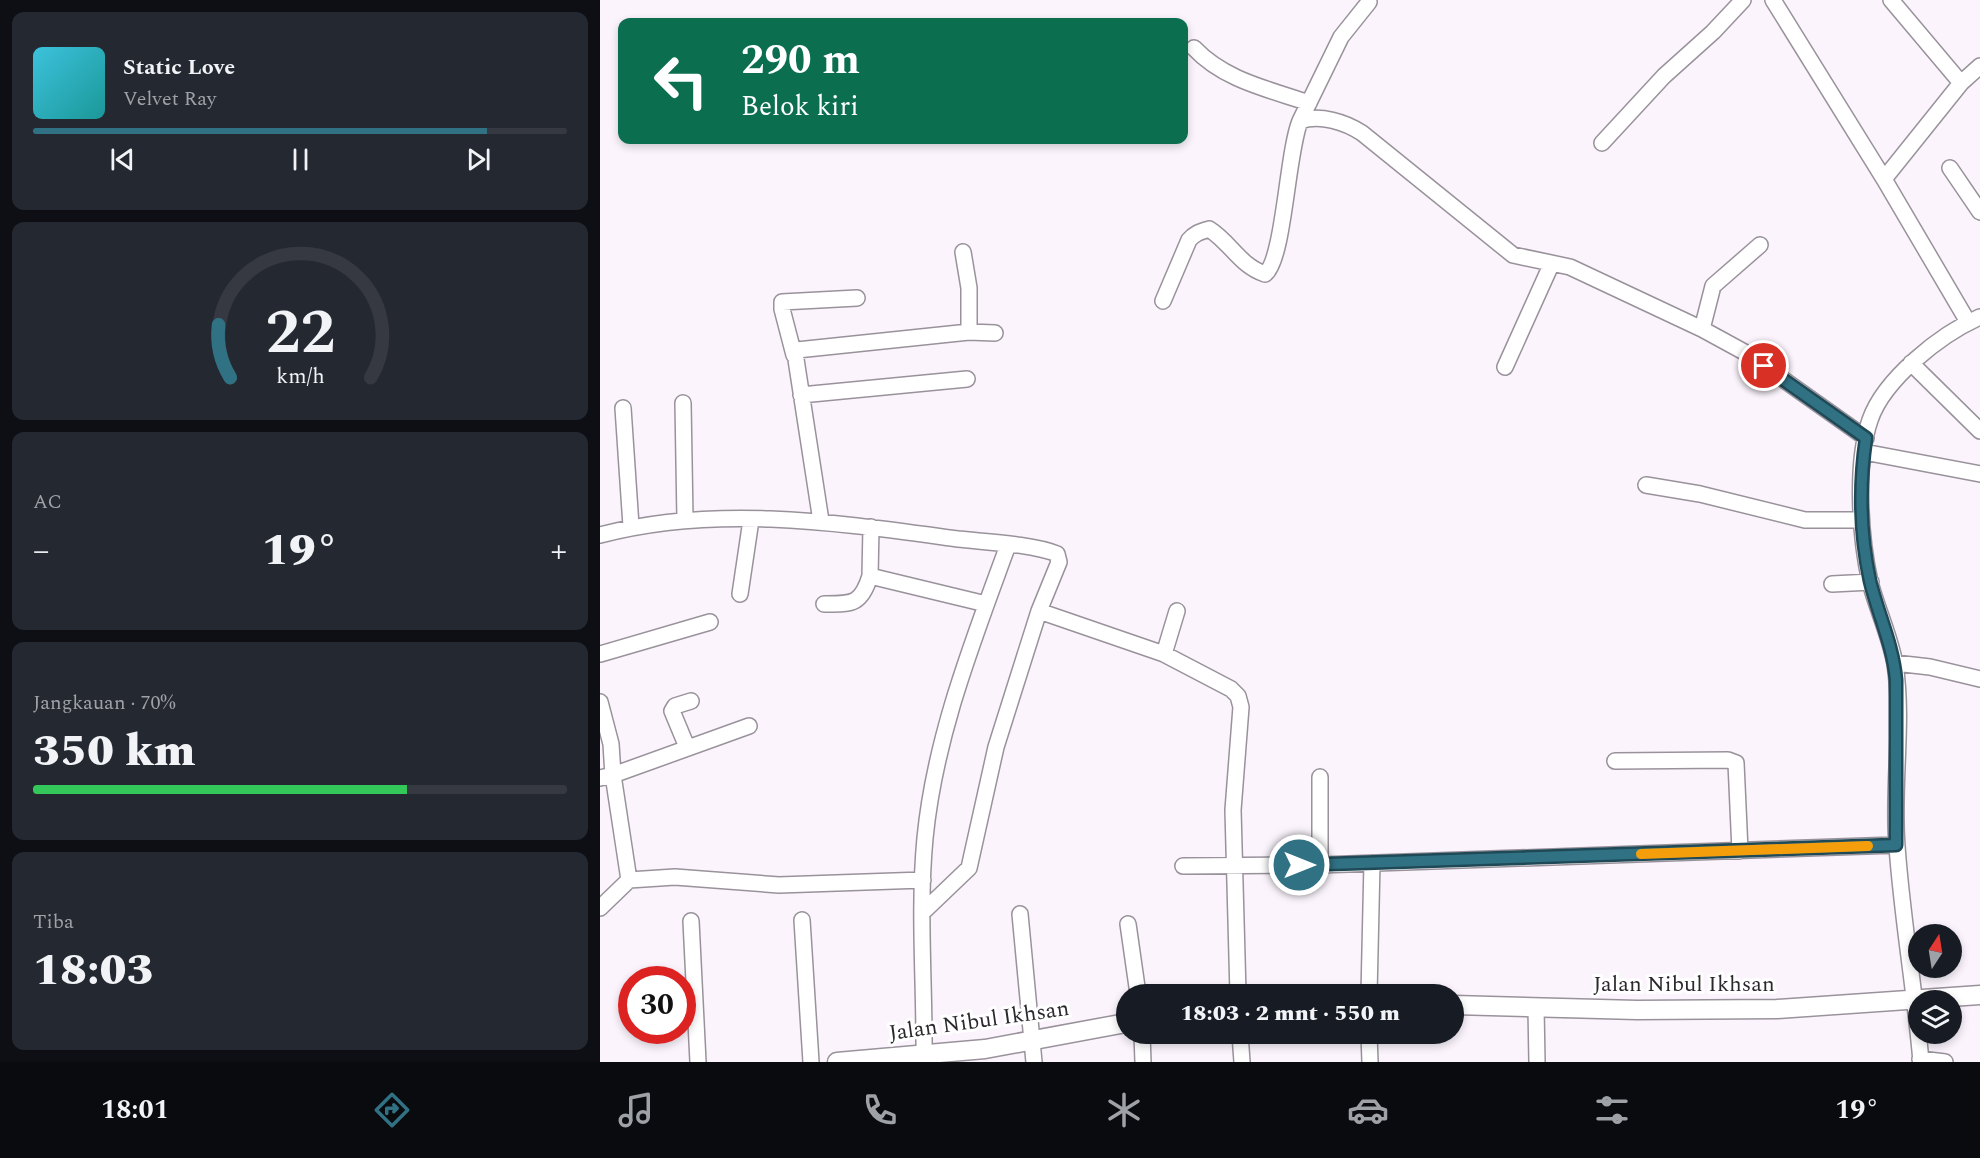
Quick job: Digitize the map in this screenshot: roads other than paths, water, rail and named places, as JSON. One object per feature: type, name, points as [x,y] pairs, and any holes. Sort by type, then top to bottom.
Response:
[{"type":"street","points":[[1602,143],[1664,76],[1713,32],[1743,0]]},
{"type":"street","points":[[1773,0],[1974,319],[1911,363],[1890,384],[1876,405],[1865,445],[1861,520],[1871,582],[1895,663],[1897,696],[1896,845],[1914,990]]},
{"type":"street","points":[[1891,0],[1961,84]]},
{"type":"street","points":[[1163,300],[1189,240],[1194,234],[1202,231],[1209,229],[1215,233],[1234,254],[1255,271],[1265,274],[1271,269],[1281,230],[1287,172],[1300,121],[1341,37],[1369,2]]},
{"type":"street","points":[[1194,48],[1207,62],[1225,73],[1309,103]]},
{"type":"street","points":[[1884,179],[1961,84],[1980,66]]},
{"type":"street","points":[[1300,121],[1317,118],[1352,127],[1417,176],[1482,233],[1512,255],[1551,265],[1570,267],[1746,352],[1865,445],[1980,474]]},
{"type":"street","points":[[1950,168],[1980,212]]},
{"type":"street","points":[[1702,329],[1713,286],[1760,245]]},
{"type":"street","points":[[963,252],[969,288],[969,332]]},
{"type":"street","points":[[1505,367],[1551,265]]},
{"type":"street","points":[[820,521],[801,395],[782,302],[857,298]]},
{"type":"street","points":[[794,355],[797,350],[969,332],[995,333]]},
{"type":"street","points":[[1911,363],[1980,431]]},
{"type":"street","points":[[801,395],[967,379]]},
{"type":"street","points":[[683,403],[685,519]]},
{"type":"street","points":[[623,408],[631,526]]},
{"type":"street","points":[[1646,485],[1700,494],[1805,519],[1861,520]]},
{"type":"street","points":[[600,535],[631,526],[685,519],[820,521],[1054,552],[1059,558],[1039,611],[996,747],[969,868],[923,912]]},
{"type":"street","points":[[740,594],[751,520]]},
{"type":"street","points":[[824,604],[858,600],[863,595],[870,576],[871,527]]},
{"type":"street","points":[[924,1059],[923,880],[925,837],[938,761],[955,689],[1008,545]]},
{"type":"street","points":[[870,576],[986,604]]},
{"type":"street","points":[[1832,584],[1871,582]]},
{"type":"street","points":[[1164,654],[1177,610]]},
{"type":"street","points":[[1039,611],[1164,654],[1231,689],[1238,696],[1241,707],[1233,810],[1238,984]]},
{"type":"street","points":[[600,654],[711,622]]},
{"type":"street","points":[[1895,663],[1930,667],[1980,679]]},
{"type":"street","points":[[687,747],[672,711],[675,706],[691,701]]},
{"type":"street","points":[[600,702],[611,744],[607,776],[629,880]]},
{"type":"street","points":[[607,776],[749,726]]},
{"type":"street","points":[[1614,761],[1728,760],[1736,763],[1740,851]]},
{"type":"street","points":[[1320,777],[1320,865]]},
{"type":"street","points":[[1183,866],[1320,865],[1896,845]]},
{"type":"street","points":[[1369,984],[1372,863]]},
{"type":"street","points":[[600,908],[629,880],[675,877],[779,885],[923,880]]},
{"type":"street","points":[[1020,914],[1034,1062]]},
{"type":"street","points":[[802,920],[811,1062]]},
{"type":"street","points":[[691,921],[698,1062]]},
{"type":"street","points":[[1128,924],[1137,984]]},
{"type":"street","name":"Jalan Nibul Ikhsan","points":[[1962,996],[1980,995]]},
{"type":"street","name":"Jalan Nibul Ikhsan","points":[[1464,1005],[1777,1009],[1908,1000]]},
{"type":"street","points":[[1536,1008],[1537,1062]]},
{"type":"street","name":"Jalan Nibul Ikhsan","points":[[837,1062],[924,1059],[1033,1042],[1116,1025]]},
{"type":"street","points":[[1142,1044],[1143,1062]]},
{"type":"street","points":[[1241,1044],[1242,1062]]},
{"type":"street","points":[[1369,1044],[1370,1062]]},
{"type":"street","points":[[1919,1044],[1921,1061],[1945,1062]]}]
